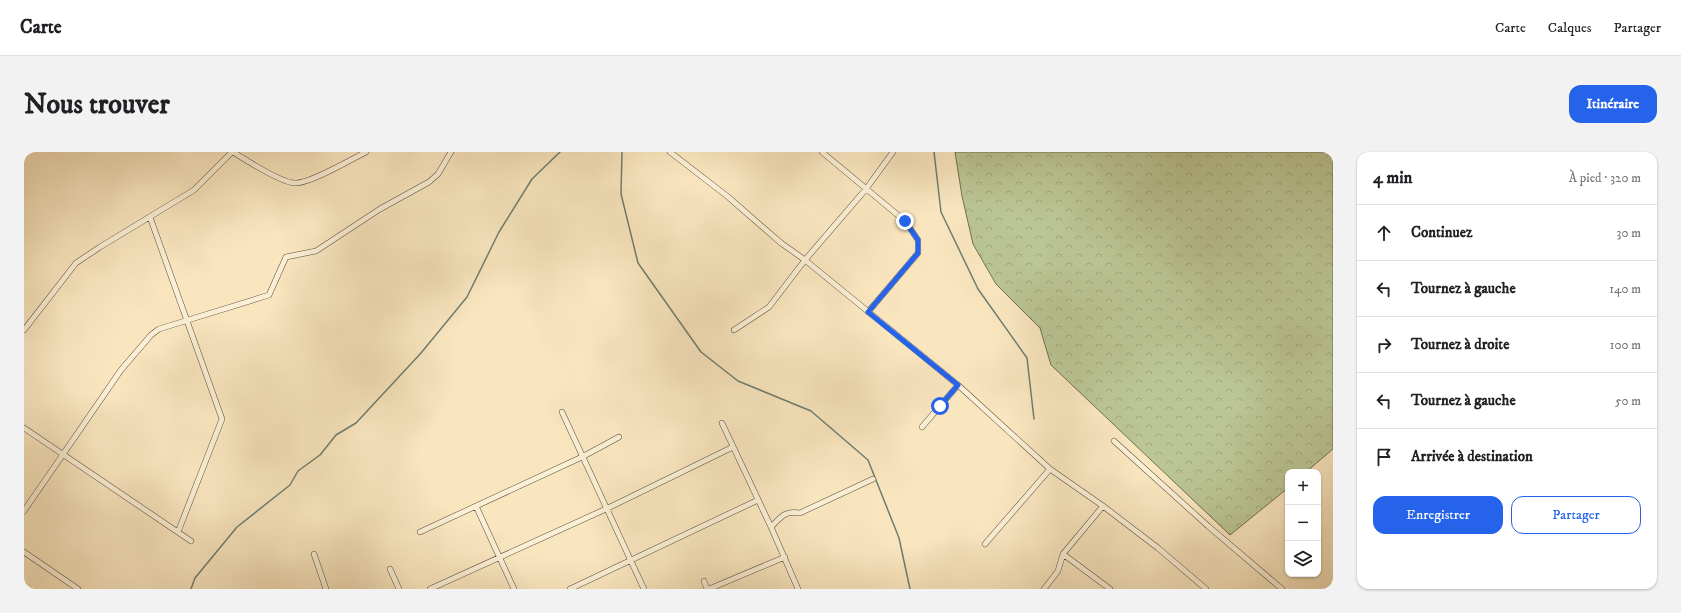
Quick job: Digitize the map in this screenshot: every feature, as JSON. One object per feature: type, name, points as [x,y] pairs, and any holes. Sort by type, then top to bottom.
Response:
[{"type":"street","points":[[24,330],[76,263],[194,190],[232,152],[255,166],[295,184],[308,181],[366,152]]},
{"type":"street","points":[[24,511],[121,370],[150,335],[159,329],[269,295],[286,257],[316,251],[380,209],[429,182],[438,174],[451,152]]},
{"type":"street","points":[[670,152],[727,196],[781,243],[805,260],[958,385],[1050,469],[1103,506],[1158,548],[1206,589]]},
{"type":"street","points":[[822,152],[905,221],[918,240],[918,253],[868,312]]},
{"type":"street","points":[[734,330],[769,308],[805,260],[866,189],[894,152]]},
{"type":"street","points":[[150,217],[188,320],[222,419],[178,532]]},
{"type":"street","points":[[922,427],[958,385]]},
{"type":"street","points":[[562,412],[644,589]]},
{"type":"street","points":[[722,422],[771,526],[798,589]]},
{"type":"street","points":[[24,428],[191,541]]},
{"type":"street","points":[[420,532],[582,457],[619,436]]},
{"type":"street","points":[[1114,441],[1208,526],[1282,589]]},
{"type":"street","points":[[430,589],[500,558],[733,447]]},
{"type":"street","points":[[985,544],[1050,469]]},
{"type":"street","points":[[771,526],[783,515],[790,512],[800,513],[873,479]]},
{"type":"street","points":[[572,588],[758,500]]},
{"type":"street","points":[[476,506],[514,589]]},
{"type":"street","points":[[1044,589],[1058,570],[1062,554],[1103,506]]},
{"type":"street","points":[[24,552],[78,589]]},
{"type":"street","points":[[314,554],[326,589]]},
{"type":"street","points":[[1062,554],[1110,589]]},
{"type":"street","points":[[704,581],[708,589],[785,557]]},
{"type":"street","points":[[390,568],[399,589]]},
{"type":"street","points":[[1194,589],[1199,584]]},
{"type":"green space","points":[[955,152],[1333,152],[1333,449],[1310,469],[1285,469],[1285,490],[1230,535],[1051,365],[1040,328],[996,284],[973,244],[962,196]]},
{"type":"waterway","points":[[191,589],[195,578],[237,527],[290,485],[298,471],[320,455],[336,435],[356,423],[421,353],[467,297],[499,232],[532,179],[560,152]]},
{"type":"waterway","points":[[622,152],[621,194],[638,263],[701,352],[738,381],[811,411],[868,460],[899,538],[910,589]]},
{"type":"waterway","points":[[934,152],[941,212],[978,289],[1027,358],[1034,419]]},
{"type":"route","points":[[905,221],[918,240],[918,253],[868,312],[958,385],[940,406]]}]
